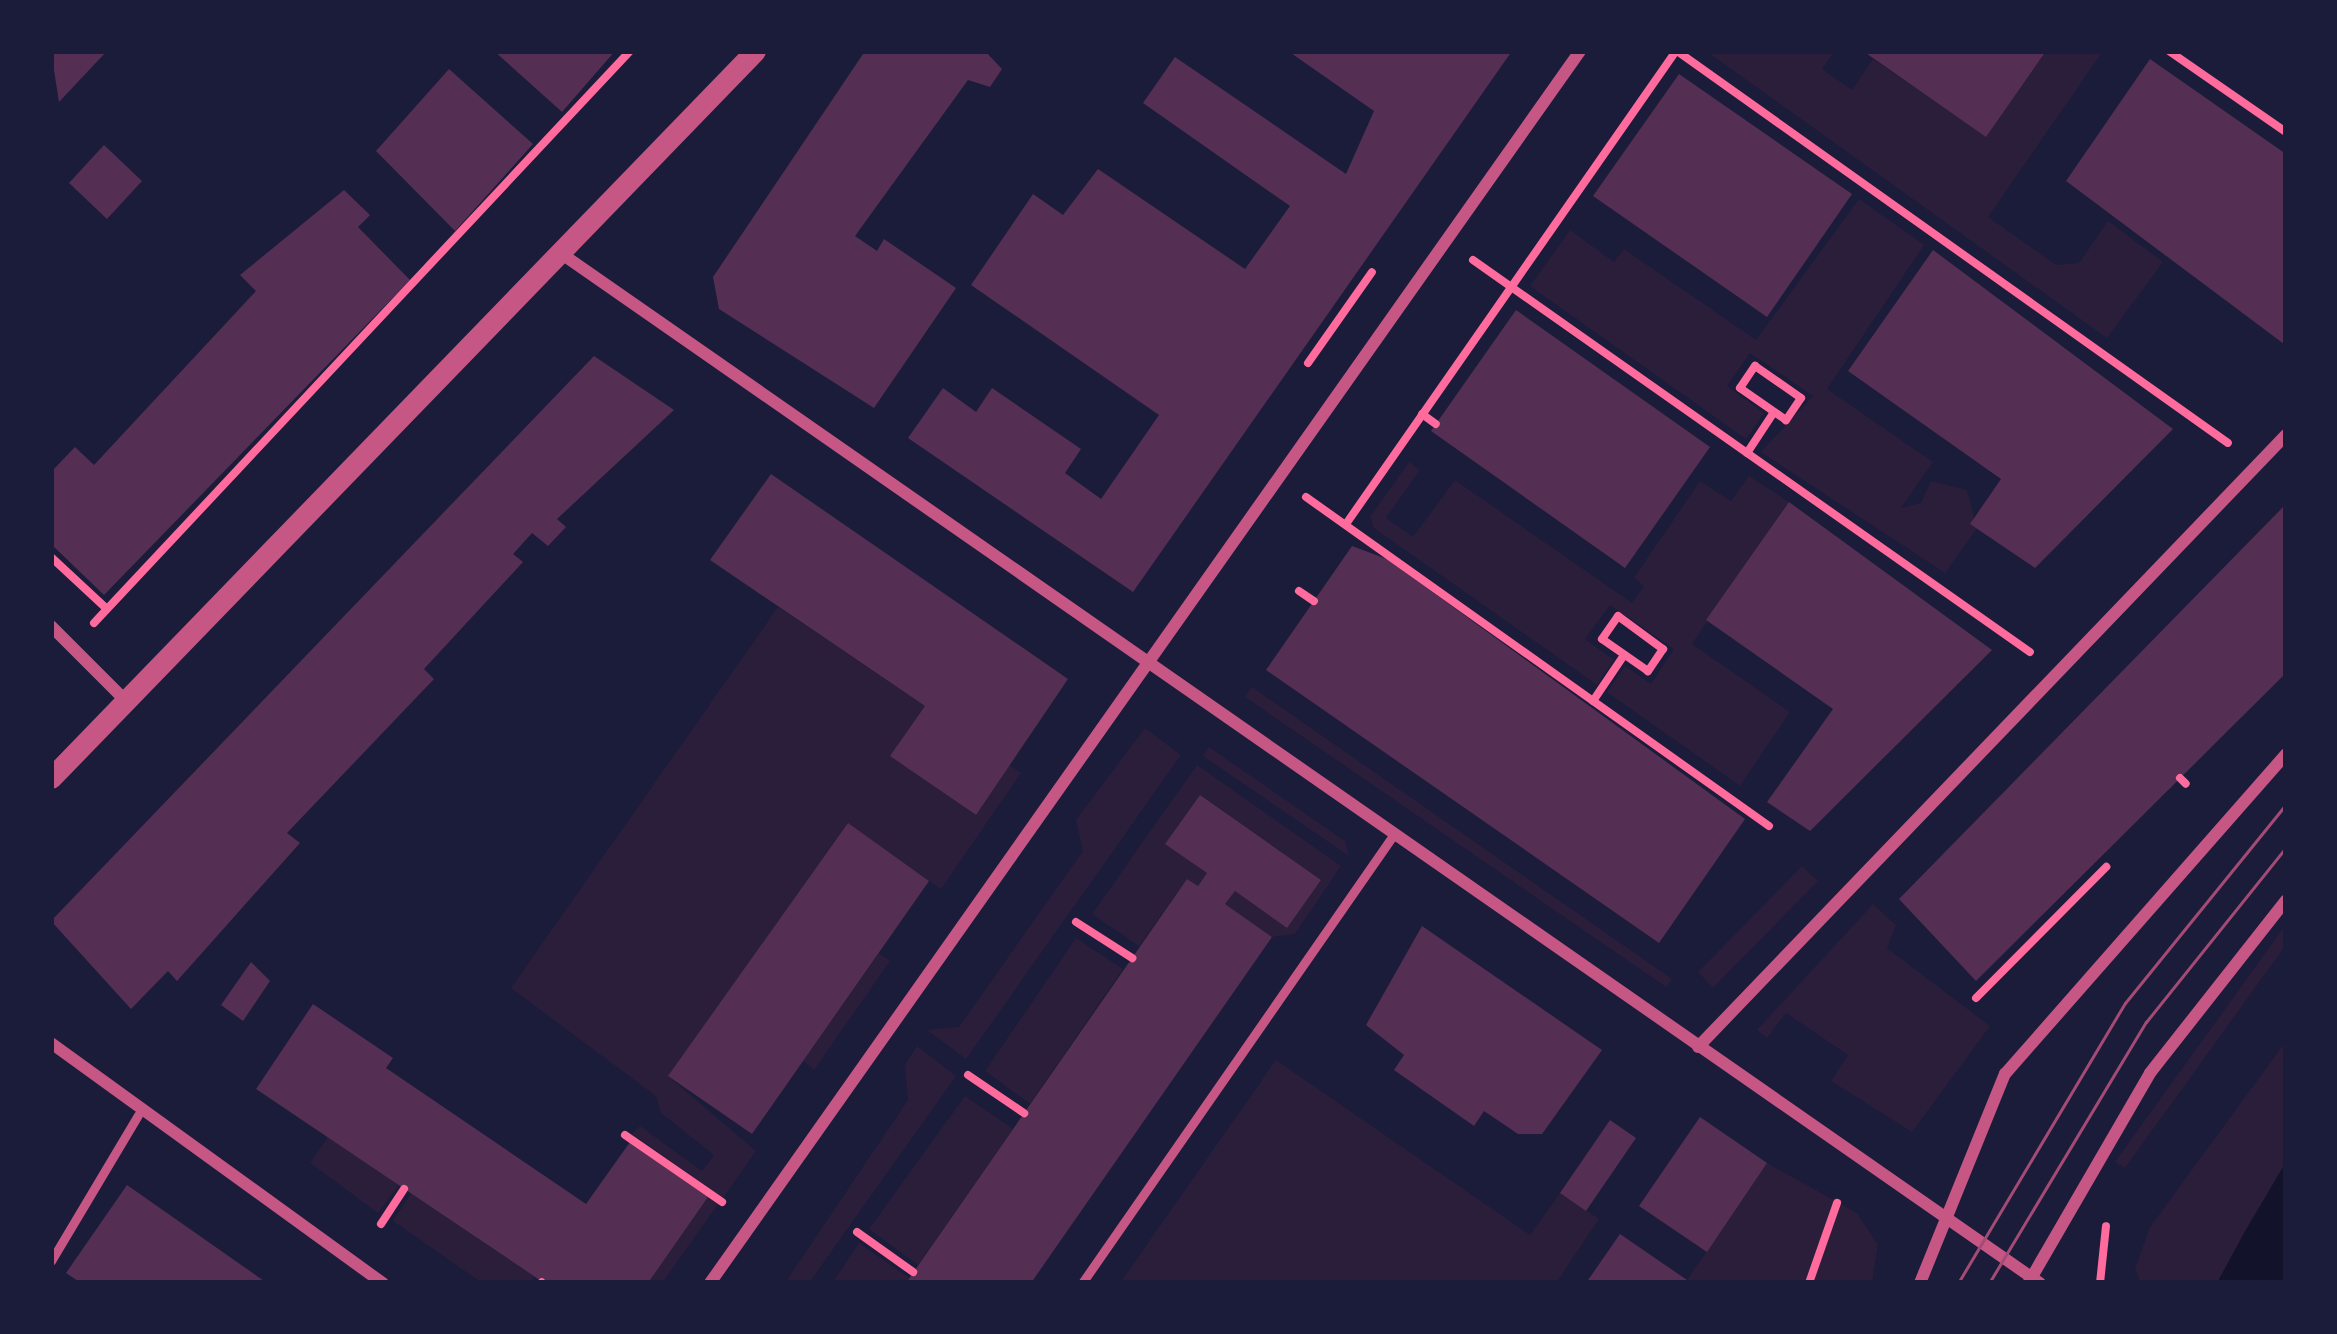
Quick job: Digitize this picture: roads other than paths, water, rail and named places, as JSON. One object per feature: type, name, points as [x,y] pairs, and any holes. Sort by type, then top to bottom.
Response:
[{"type":"street","points":[[51,778],[755,51]]},
{"type":"street","points":[[710,1283],[1580,51]]},
{"type":"street","points":[[562,254],[1147,668],[1947,1216],[2033,1281],[2150,1073],[2286,900]]},
{"type":"street","points":[[1699,1047],[2286,435]]},
{"type":"street","points":[[51,626],[126,701]]},
{"type":"street","points":[[1920,1283],[2005,1074],[2286,754]]},
{"type":"street","points":[[51,1043],[137,1115],[383,1283]]},
{"type":"lane","points":[[1082,1283],[1392,837]]},
{"type":"lane","points":[[51,1261],[137,1115]]},
{"type":"tram line","points":[[1958,1283],[2125,1003],[2286,804]]},
{"type":"tram line","points":[[1989,1283],[2146,1022],[2286,847]]}]
